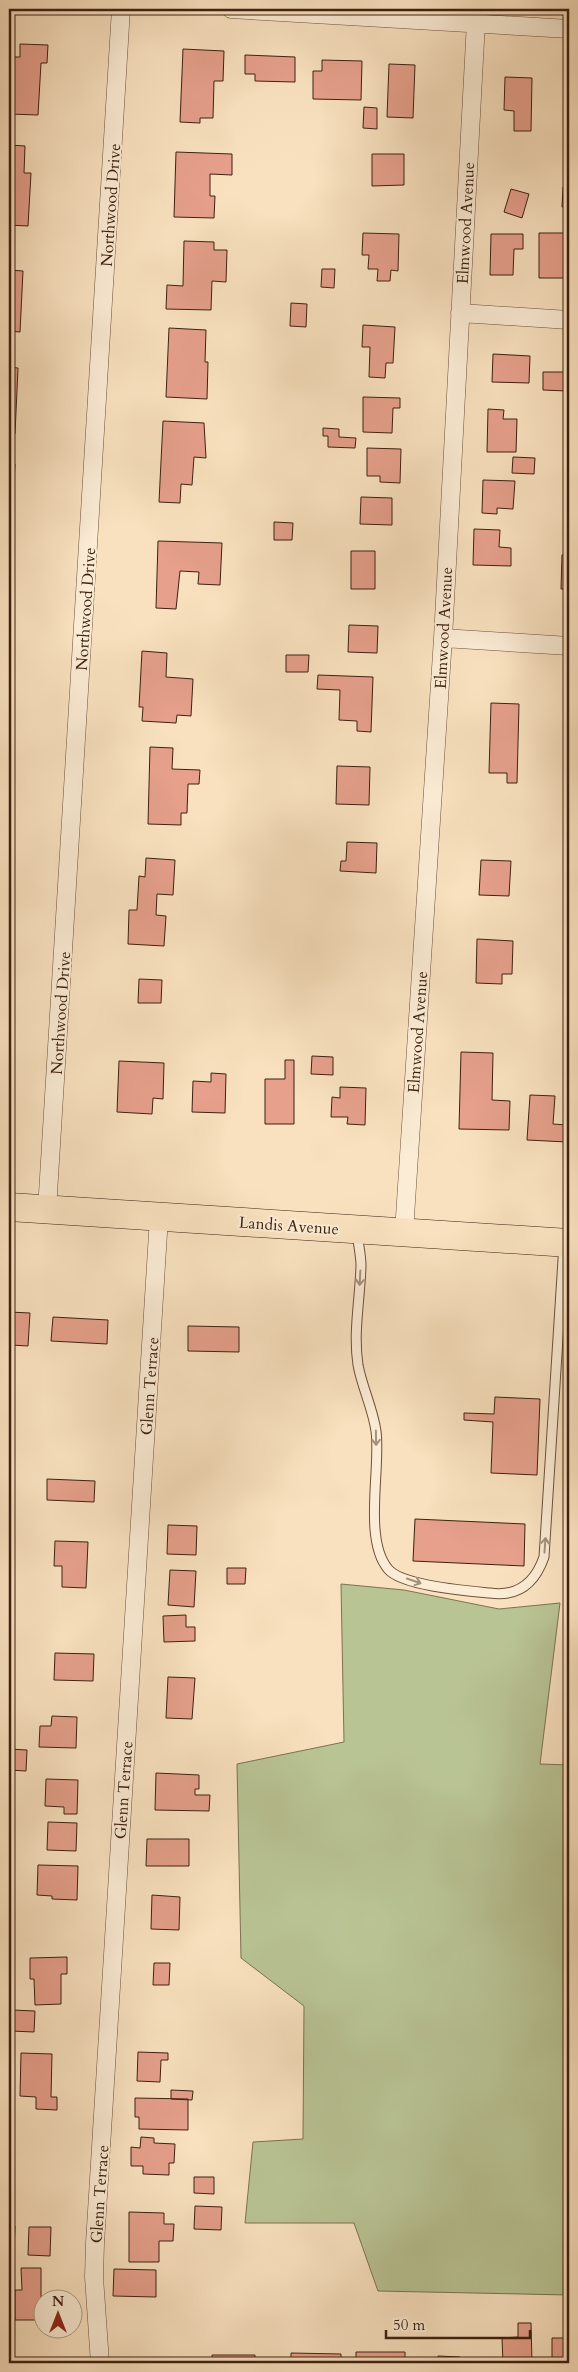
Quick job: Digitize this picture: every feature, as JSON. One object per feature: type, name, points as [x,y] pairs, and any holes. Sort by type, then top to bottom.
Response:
[{"type":"main road","name":"Landis Avenue","points":[[9,1207],[567,1243]]},
{"type":"street","name":"Northwood Drive","points":[[47,1210],[121,9]]},
{"type":"street","points":[[231,9],[569,29]]},
{"type":"street","name":"Elmwood Avenue","points":[[404,1232],[443,638],[476,22]]},
{"type":"street","points":[[460,313],[569,320]]},
{"type":"street","points":[[443,638],[569,646]]},
{"type":"street","name":"Glenn Terrace","points":[[100,2363],[94,2277],[95,2243],[159,1217]]},
{"type":"lane","points":[[357,1229],[361,1264],[357,1336],[358,1364],[376,1430],[376,1534],[379,1553],[389,1570],[414,1581],[438,1587],[497,1594],[515,1592],[531,1583],[539,1571],[544,1558],[567,1243]]},
{"type":"green space","points":[[341,1584],[404,1590],[499,1609],[560,1603],[540,1764],[569,1765],[569,2295],[378,2291],[354,2223],[245,2223],[253,2142],[303,2139],[304,2006],[241,1958],[237,1764],[344,1742]]},
{"type":"building","points":[[20,44],[48,45],[47,63],[41,63],[38,115],[9,114],[10,57],[20,57]]},
{"type":"building","points":[[183,49],[224,51],[223,81],[214,81],[213,118],[200,118],[200,123],[180,122]]},
{"type":"building","points":[[245,55],[295,57],[295,82],[255,81],[255,74],[245,74]]},
{"type":"building","points":[[322,60],[362,61],[361,100],[313,99],[313,71],[322,71]]},
{"type":"building","points":[[389,64],[415,65],[413,118],[387,117]]},
{"type":"building","points":[[505,77],[532,78],[531,131],[514,131],[514,111],[504,110]]},
{"type":"building","points":[[364,107],[377,108],[377,129],[363,128]]},
{"type":"building","points":[[9,145],[25,146],[24,173],[31,173],[28,226],[9,225]]},
{"type":"building","points":[[176,152],[232,154],[232,175],[210,174],[210,196],[215,196],[214,218],[174,217]]},
{"type":"building","points":[[372,154],[404,154],[404,185],[372,186]]},
{"type":"building","points":[[563,187],[569,187],[569,207],[562,207]]},
{"type":"building","points":[[511,189],[529,194],[522,218],[504,212]]},
{"type":"building","points":[[363,233],[399,234],[398,271],[391,270],[390,281],[377,281],[378,269],[368,269],[369,255],[362,255]]},
{"type":"building","points":[[539,233],[565,233],[565,278],[539,278]]},
{"type":"building","points":[[491,234],[523,234],[523,249],[514,249],[513,275],[490,275]]},
{"type":"building","points":[[184,241],[214,242],[214,250],[227,250],[226,282],[212,281],[211,310],[166,309],[167,285],[183,286]]},
{"type":"building","points":[[322,269],[335,269],[334,288],[321,287]]},
{"type":"building","points":[[9,270],[23,271],[20,332],[9,331]]},
{"type":"building","points":[[291,303],[307,304],[306,327],[290,326]]},
{"type":"building","points":[[363,325],[395,327],[393,363],[386,363],[385,378],[369,377],[370,347],[362,347]]},
{"type":"building","points":[[169,328],[206,330],[205,362],[208,362],[207,399],[166,397]]},
{"type":"building","points":[[493,354],[530,356],[529,383],[492,382]]},
{"type":"building","points":[[9,367],[18,368],[15,434],[9,434]]},
{"type":"building","points":[[543,372],[568,372],[567,391],[543,390]]},
{"type":"building","points":[[363,397],[400,398],[400,408],[393,408],[392,433],[363,432]]},
{"type":"building","points":[[488,409],[504,410],[503,419],[517,419],[516,452],[487,452]]},
{"type":"building","points":[[163,421],[204,423],[206,458],[194,457],[192,485],[181,484],[180,503],[159,502]]},
{"type":"building","points":[[323,428],[339,429],[339,437],[356,438],[355,448],[328,447],[328,436],[323,436]]},
{"type":"building","points":[[367,448],[401,449],[400,483],[380,482],[380,476],[367,476]]},
{"type":"building","points":[[513,457],[535,458],[534,474],[512,473]]},
{"type":"building","points":[[9,464],[15,464],[11,536],[9,536]]},
{"type":"building","points":[[483,480],[515,481],[513,509],[497,508],[497,514],[482,513]]},
{"type":"building","points":[[361,497],[392,498],[392,525],[360,524]]},
{"type":"building","points":[[274,522],[293,523],[292,540],[274,540]]},
{"type":"building","points":[[474,529],[500,530],[499,547],[511,548],[511,566],[473,565]]},
{"type":"building","points":[[158,541],[222,543],[220,585],[198,584],[199,572],[180,571],[176,609],[156,608]]},
{"type":"building","points":[[351,551],[375,551],[375,589],[351,589]]},
{"type":"building","points":[[562,555],[569,555],[569,589],[561,589]]},
{"type":"building","points":[[349,625],[378,626],[377,653],[348,652]]},
{"type":"building","points":[[142,651],[167,653],[166,677],[193,679],[191,716],[177,715],[176,723],[142,721],[143,707],[139,707]]},
{"type":"building","points":[[286,655],[309,655],[308,672],[286,672]]},
{"type":"building","points":[[318,675],[373,677],[371,732],[357,731],[357,721],[339,720],[340,690],[317,689]]},
{"type":"building","points":[[491,703],[519,704],[517,783],[507,783],[507,773],[489,773]]},
{"type":"building","points":[[150,747],[173,748],[172,769],[200,770],[199,784],[188,784],[187,813],[181,813],[181,825],[148,824]]},
{"type":"building","points":[[337,766],[370,767],[369,805],[336,804]]},
{"type":"building","points":[[347,842],[377,843],[376,873],[340,871],[341,861],[346,861]]},
{"type":"building","points":[[146,858],[175,860],[173,895],[157,894],[156,915],[166,916],[164,946],[128,944],[129,910],[137,910],[139,876],[145,877]]},
{"type":"building","points":[[481,860],[511,861],[509,896],[479,895]]},
{"type":"building","points":[[477,939],[513,941],[512,974],[502,974],[502,984],[476,983]]},
{"type":"building","points":[[139,979],[162,980],[161,1003],[138,1003]]},
{"type":"building","points":[[461,1052],[493,1053],[492,1100],[510,1101],[509,1130],[459,1129]]},
{"type":"building","points":[[312,1056],[333,1057],[333,1075],[311,1074]]},
{"type":"building","points":[[285,1060],[294,1060],[294,1124],[265,1124],[265,1079],[285,1079]]},
{"type":"building","points":[[119,1061],[164,1063],[163,1099],[153,1098],[152,1114],[117,1112]]},
{"type":"building","points":[[211,1073],[226,1074],[225,1113],[192,1112],[193,1081],[211,1082]]},
{"type":"building","points":[[340,1087],[366,1088],[365,1125],[347,1124],[348,1117],[331,1117],[332,1097],[340,1098]]},
{"type":"building","points":[[530,1095],[555,1096],[553,1124],[567,1125],[567,1142],[527,1140]]},
{"type":"building","points":[[9,1312],[30,1313],[28,1346],[11,1345]]},
{"type":"building","points":[[53,1317],[108,1320],[107,1344],[51,1341]]},
{"type":"building","points":[[188,1326],[239,1327],[239,1352],[188,1351]]},
{"type":"building","points":[[495,1397],[540,1399],[537,1475],[491,1473],[493,1422],[464,1420],[464,1413],[494,1414]]},
{"type":"building","points":[[47,1479],[95,1481],[94,1502],[47,1500]]},
{"type":"building","points":[[415,1519],[525,1524],[524,1566],[413,1561]]},
{"type":"building","points":[[168,1525],[197,1526],[196,1555],[167,1554]]},
{"type":"building","points":[[55,1541],[88,1542],[86,1588],[62,1587],[62,1566],[54,1566]]},
{"type":"building","points":[[227,1568],[246,1568],[245,1584],[227,1584]]},
{"type":"building","points":[[170,1570],[196,1571],[194,1607],[168,1605]]},
{"type":"building","points":[[186,1615],[186,1627],[195,1627],[195,1641],[164,1642],[163,1616]]},
{"type":"building","points":[[55,1653],[94,1654],[93,1681],[54,1680]]},
{"type":"building","points":[[168,1677],[195,1678],[192,1719],[166,1718]]},
{"type":"building","points":[[52,1716],[77,1717],[76,1748],[39,1747],[40,1726],[51,1726]]},
{"type":"building","points":[[9,1749],[27,1750],[26,1771],[9,1770]]},
{"type":"building","points":[[156,1773],[199,1775],[199,1789],[195,1789],[195,1795],[210,1795],[209,1811],[155,1810]]},
{"type":"building","points":[[46,1779],[78,1780],[77,1814],[64,1814],[64,1807],[45,1806]]},
{"type":"building","points":[[48,1822],[77,1823],[76,1851],[47,1850]]},
{"type":"building","points":[[147,1839],[189,1839],[189,1866],[146,1866]]},
{"type":"building","points":[[38,1865],[78,1866],[77,1900],[52,1899],[52,1896],[37,1895]]},
{"type":"building","points":[[152,1895],[180,1897],[179,1930],[151,1929]]},
{"type":"building","points":[[67,1957],[67,1974],[61,1974],[61,2004],[35,2005],[34,1979],[30,1979],[30,1958]]},
{"type":"building","points":[[154,1963],[170,1963],[169,1985],[153,1985]]},
{"type":"building","points":[[12,2010],[35,2011],[34,2032],[11,2031]]},
{"type":"building","points":[[138,2052],[168,2053],[168,2060],[161,2060],[160,2082],[137,2081]]},
{"type":"building","points":[[21,2053],[52,2054],[51,2097],[57,2097],[57,2110],[36,2109],[36,2097],[20,2096]]},
{"type":"building","points":[[171,2090],[193,2091],[192,2100],[171,2099]]},
{"type":"building","points":[[135,2098],[188,2099],[188,2130],[139,2129],[139,2117],[135,2117]]},
{"type":"building","points":[[141,2137],[154,2138],[154,2143],[175,2144],[174,2163],[169,2163],[169,2175],[143,2174],[143,2166],[131,2166],[131,2147],[140,2148]]},
{"type":"building","points":[[194,2177],[214,2177],[214,2194],[194,2193]]},
{"type":"building","points":[[195,2206],[222,2207],[221,2230],[194,2229]]},
{"type":"building","points":[[129,2212],[164,2213],[164,2224],[174,2224],[173,2241],[159,2241],[159,2262],[129,2262]]},
{"type":"building","points":[[9,2225],[15,2226],[14,2249],[9,2249]]},
{"type":"building","points":[[29,2227],[51,2227],[50,2256],[28,2255]]},
{"type":"building","points":[[21,2268],[41,2268],[41,2290],[32,2290],[32,2320],[15,2320],[15,2290],[22,2290]]},
{"type":"building","points":[[114,2269],[156,2270],[156,2297],[113,2296]]},
{"type":"building","points":[[518,2323],[531,2323],[532,2363],[503,2363],[502,2338],[518,2337]]},
{"type":"building","points":[[552,2338],[569,2338],[569,2363],[552,2363]]},
{"type":"building","points":[[356,2352],[405,2352],[405,2363],[356,2363]]},
{"type":"building","points":[[291,2353],[341,2354],[341,2363],[291,2363]]},
{"type":"building","points":[[212,2355],[255,2355],[255,2361],[265,2361],[265,2363],[212,2363]]},
{"type":"building","points":[[438,2356],[460,2357],[460,2363],[438,2363]]},
{"type":"building","points":[[11,2361],[41,2362],[41,2363],[11,2363]]}]
